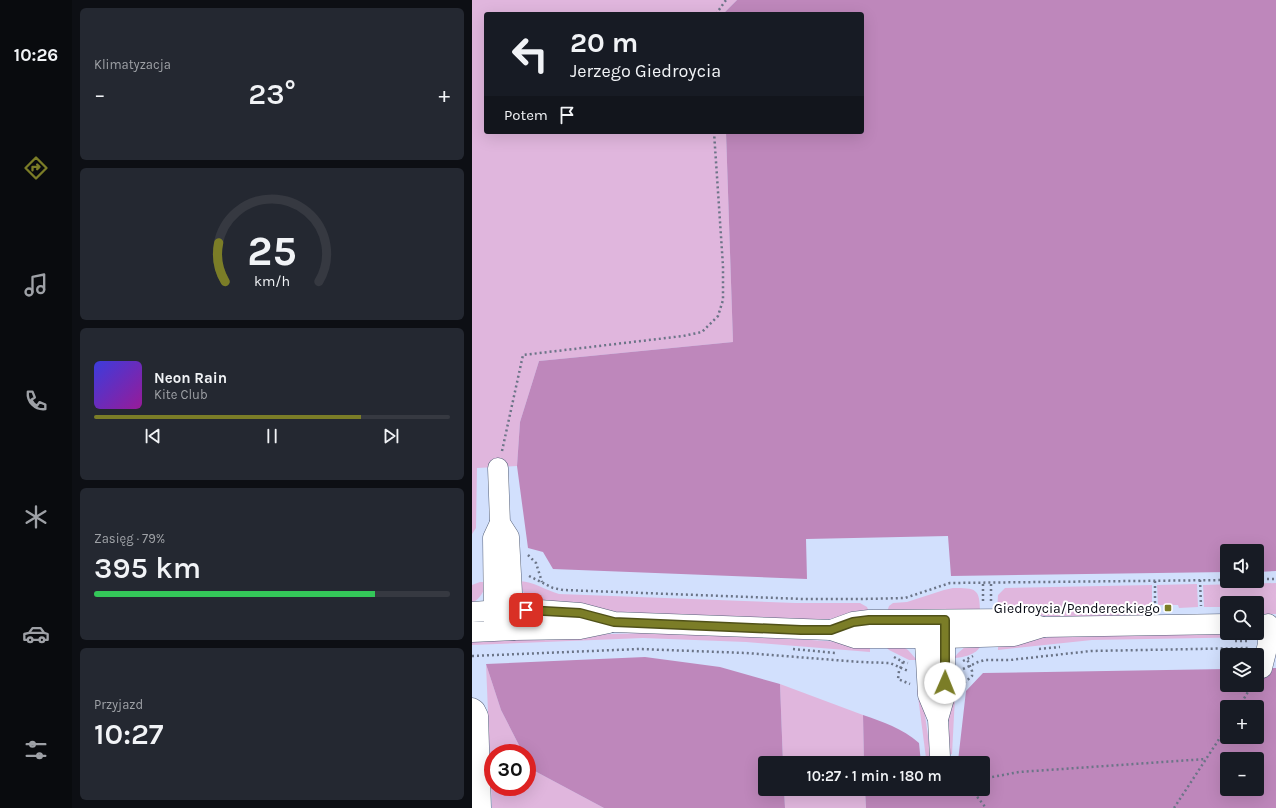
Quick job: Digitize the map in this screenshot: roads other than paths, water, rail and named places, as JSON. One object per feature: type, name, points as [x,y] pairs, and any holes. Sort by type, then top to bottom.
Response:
[{"type":"street","points":[[498,468],[500,523],[509,537],[504,630]]},
{"type":"street","points":[[472,612],[504,610],[580,613],[614,622],[831,630],[853,622],[869,620],[924,629],[945,629],[1015,619],[1043,627],[1220,624]]},
{"type":"street","points":[[472,632],[580,629],[614,622]]},
{"type":"street","points":[[1264,660],[1267,648],[1267,624]]},
{"type":"street","points":[[924,629],[928,695],[938,720],[940,756]]},
{"type":"street","points":[[938,720],[945,695],[945,629]]},
{"type":"street","points":[[475,712],[481,808]]},
{"type":"place","name":"Giedroycia/Pendereckiego","points":[[1168,608]]}]
